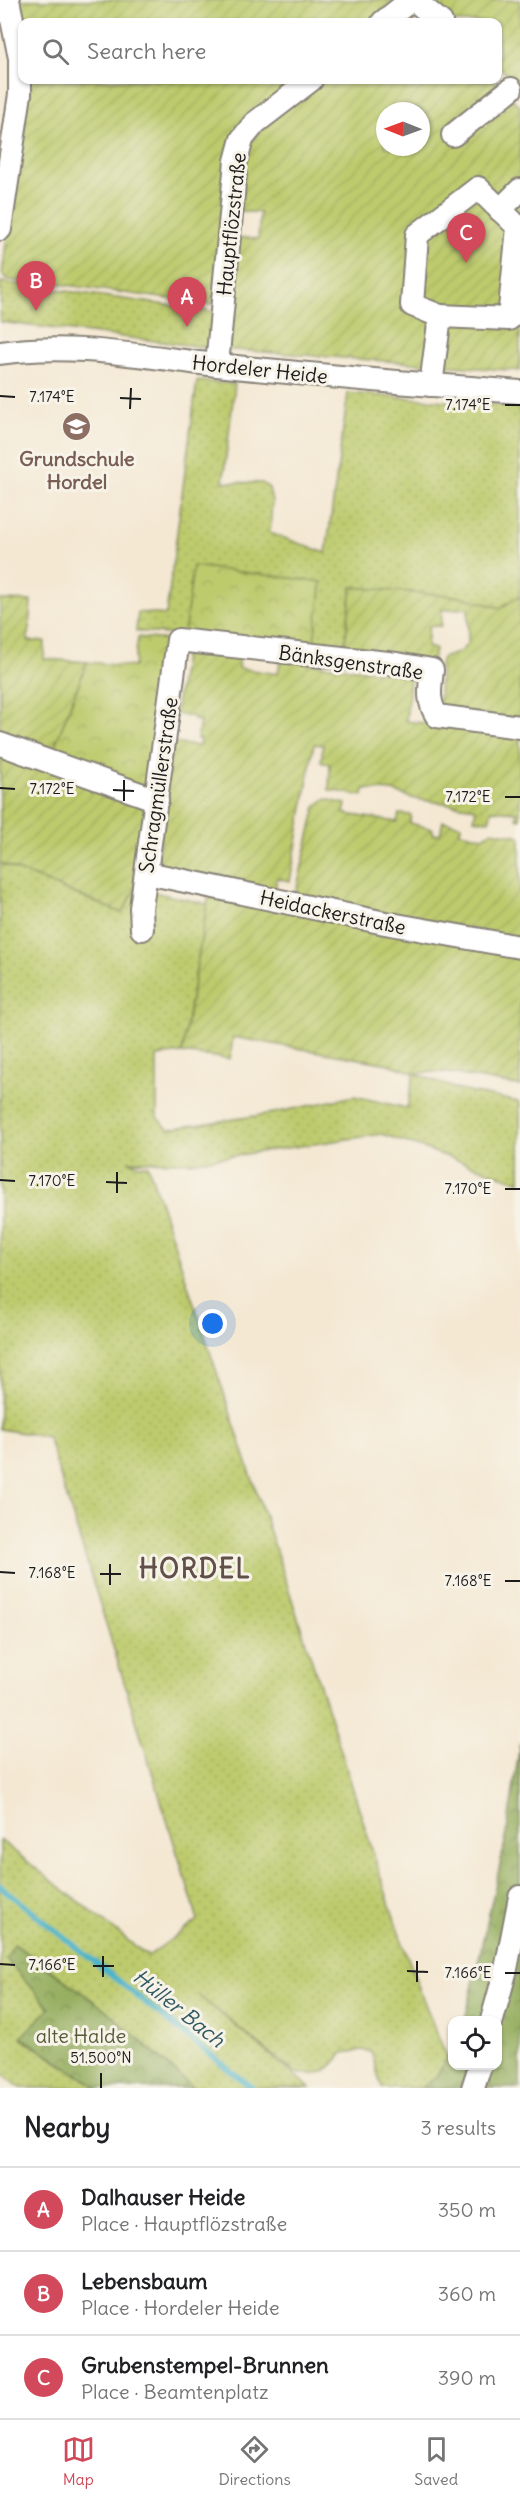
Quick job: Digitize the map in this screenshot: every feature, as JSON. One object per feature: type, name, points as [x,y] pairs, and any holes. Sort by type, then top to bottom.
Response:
[{"type":"street","points":[[8,0],[18,48]]},
{"type":"street","points":[[388,18],[412,0],[436,18]]},
{"type":"street","points":[[0,229],[20,84]]},
{"type":"street","name":"Hauptflözstraße","points":[[217,365],[236,161],[242,139],[255,123],[306,84]]},
{"type":"street","points":[[453,135],[510,87]]},
{"type":"street","points":[[478,188],[518,227],[509,319],[440,316],[412,305],[417,235],[478,188]]},
{"type":"street","points":[[500,210],[520,190]]},
{"type":"street","points":[[431,385],[440,316]]},
{"type":"street","name":"Hordeler Heide","points":[[0,353],[50,348],[520,392]]},
{"type":"street","name":"Bänksgenstraße","points":[[178,640],[432,670],[430,705],[437,716],[520,727]]},
{"type":"street","name":"Schragmüllerstraße","points":[[142,929],[141,908],[178,640]]},
{"type":"street","points":[[0,744],[157,800]]},
{"type":"street","name":"Heidackerstraße","points":[[147,873],[385,923],[520,947]]},
{"type":"street","points":[[493,2016],[506,1969],[520,1897]]},
{"type":"street","points":[[473,2088],[479,2070]]},
{"type":"green space","points":[[14,0],[398,0],[375,18],[21,18]]},
{"type":"green space","points":[[430,0],[520,0],[520,86],[502,70],[502,18],[446,18]]},
{"type":"green space","points":[[27,84],[293,84],[241,125],[213,305],[29,280],[28,283],[6,279],[2,274]]},
{"type":"green space","points":[[319,84],[497,84],[520,106],[520,371],[223,349],[236,237],[258,239],[260,213],[240,211],[247,145],[281,112]]},
{"type":"green space","points":[[1,282],[217,312],[212,348],[0,322]]},
{"type":"green space","points":[[197,381],[235,384],[223,482],[262,483],[269,488],[272,501],[270,533],[326,553],[348,393],[520,407],[520,596],[500,608],[463,597],[352,587],[344,651],[136,631],[138,612],[166,615]]},
{"type":"green space","points":[[193,566],[322,582],[313,648],[184,636]]},
{"type":"green space","points":[[352,587],[463,597],[500,608],[520,596],[520,721],[439,708],[440,664],[442,658],[460,652],[468,643],[468,608],[442,610],[441,626],[429,626],[427,647],[435,649],[432,664],[344,651]]},
{"type":"green space","points":[[0,600],[31,601],[28,641],[45,641],[44,659],[87,662],[52,753],[0,735]]},
{"type":"green space","points":[[138,637],[169,640],[150,791],[52,753],[87,662],[134,667]]},
{"type":"green space","points":[[185,651],[240,652],[238,668],[278,674],[280,660],[407,675],[410,681],[406,721],[520,734],[520,819],[516,818],[517,812],[492,810],[489,821],[474,819],[476,808],[415,799],[392,791],[364,789],[363,796],[329,790],[330,764],[321,762],[323,745],[314,744],[290,881],[277,878],[275,892],[167,869],[160,864],[158,856],[172,743],[199,746],[200,739],[197,739],[200,721],[194,720],[194,717],[175,714]]},
{"type":"green space","points":[[0,750],[136,802],[145,808],[136,888],[122,913],[0,863]]},
{"type":"green space","points":[[325,799],[346,804],[344,813],[346,814],[397,822],[399,814],[411,815],[410,823],[433,829],[433,834],[440,834],[443,821],[461,825],[460,832],[483,837],[492,831],[520,836],[520,938],[295,896],[316,806]]},
{"type":"green space","points":[[0,863],[122,913],[136,888],[207,904],[182,1053],[157,1056],[157,1116],[168,1129],[274,1113],[354,1096],[407,1108],[414,1073],[460,1090],[520,1102],[520,1182],[382,1134],[191,1162],[128,1161],[148,1165],[284,1574],[388,1901],[422,1996],[448,2058],[448,2070],[453,2070],[461,2088],[382,2088],[371,2052],[363,2050],[343,2053],[333,2065],[323,2072],[295,2073],[198,1995],[310,2088],[193,2088],[106,2010],[15,1944],[7,1959],[50,2008],[21,2038],[98,2088],[21,2088],[0,2073],[0,1840],[148,1956],[198,1920],[48,1437],[0,1429]]},
{"type":"green space","points":[[209,893],[520,956],[520,1086],[444,1072],[414,1073],[389,1064],[233,1037],[230,1059],[182,1053]]},
{"type":"green space","points":[[520,1743],[520,2088],[421,2088],[435,2078],[448,2057],[448,2070],[502,2070],[502,2016],[466,2016],[506,1838]]},
{"type":"green space","name":"alte Halde","points":[[14,1944],[106,2010],[193,2088],[98,2088],[21,2037],[50,2008],[6,1959]]},
{"type":"waterway","name":"Hüller Bach","points":[[0,1886],[252,2088]]},
{"type":"place","name":"Grubenstempel-Brunnen","points":[[466,263]]},
{"type":"place","name":"Lebensbaum","points":[[36,311]]},
{"type":"place","name":"Dalhauser Heide","points":[[187,327]]},
{"type":"place","name":"Grundschule Hordel","points":[[77,427]]},
{"type":"district","name":"HORDEL","points":[[195,1568]]}]
